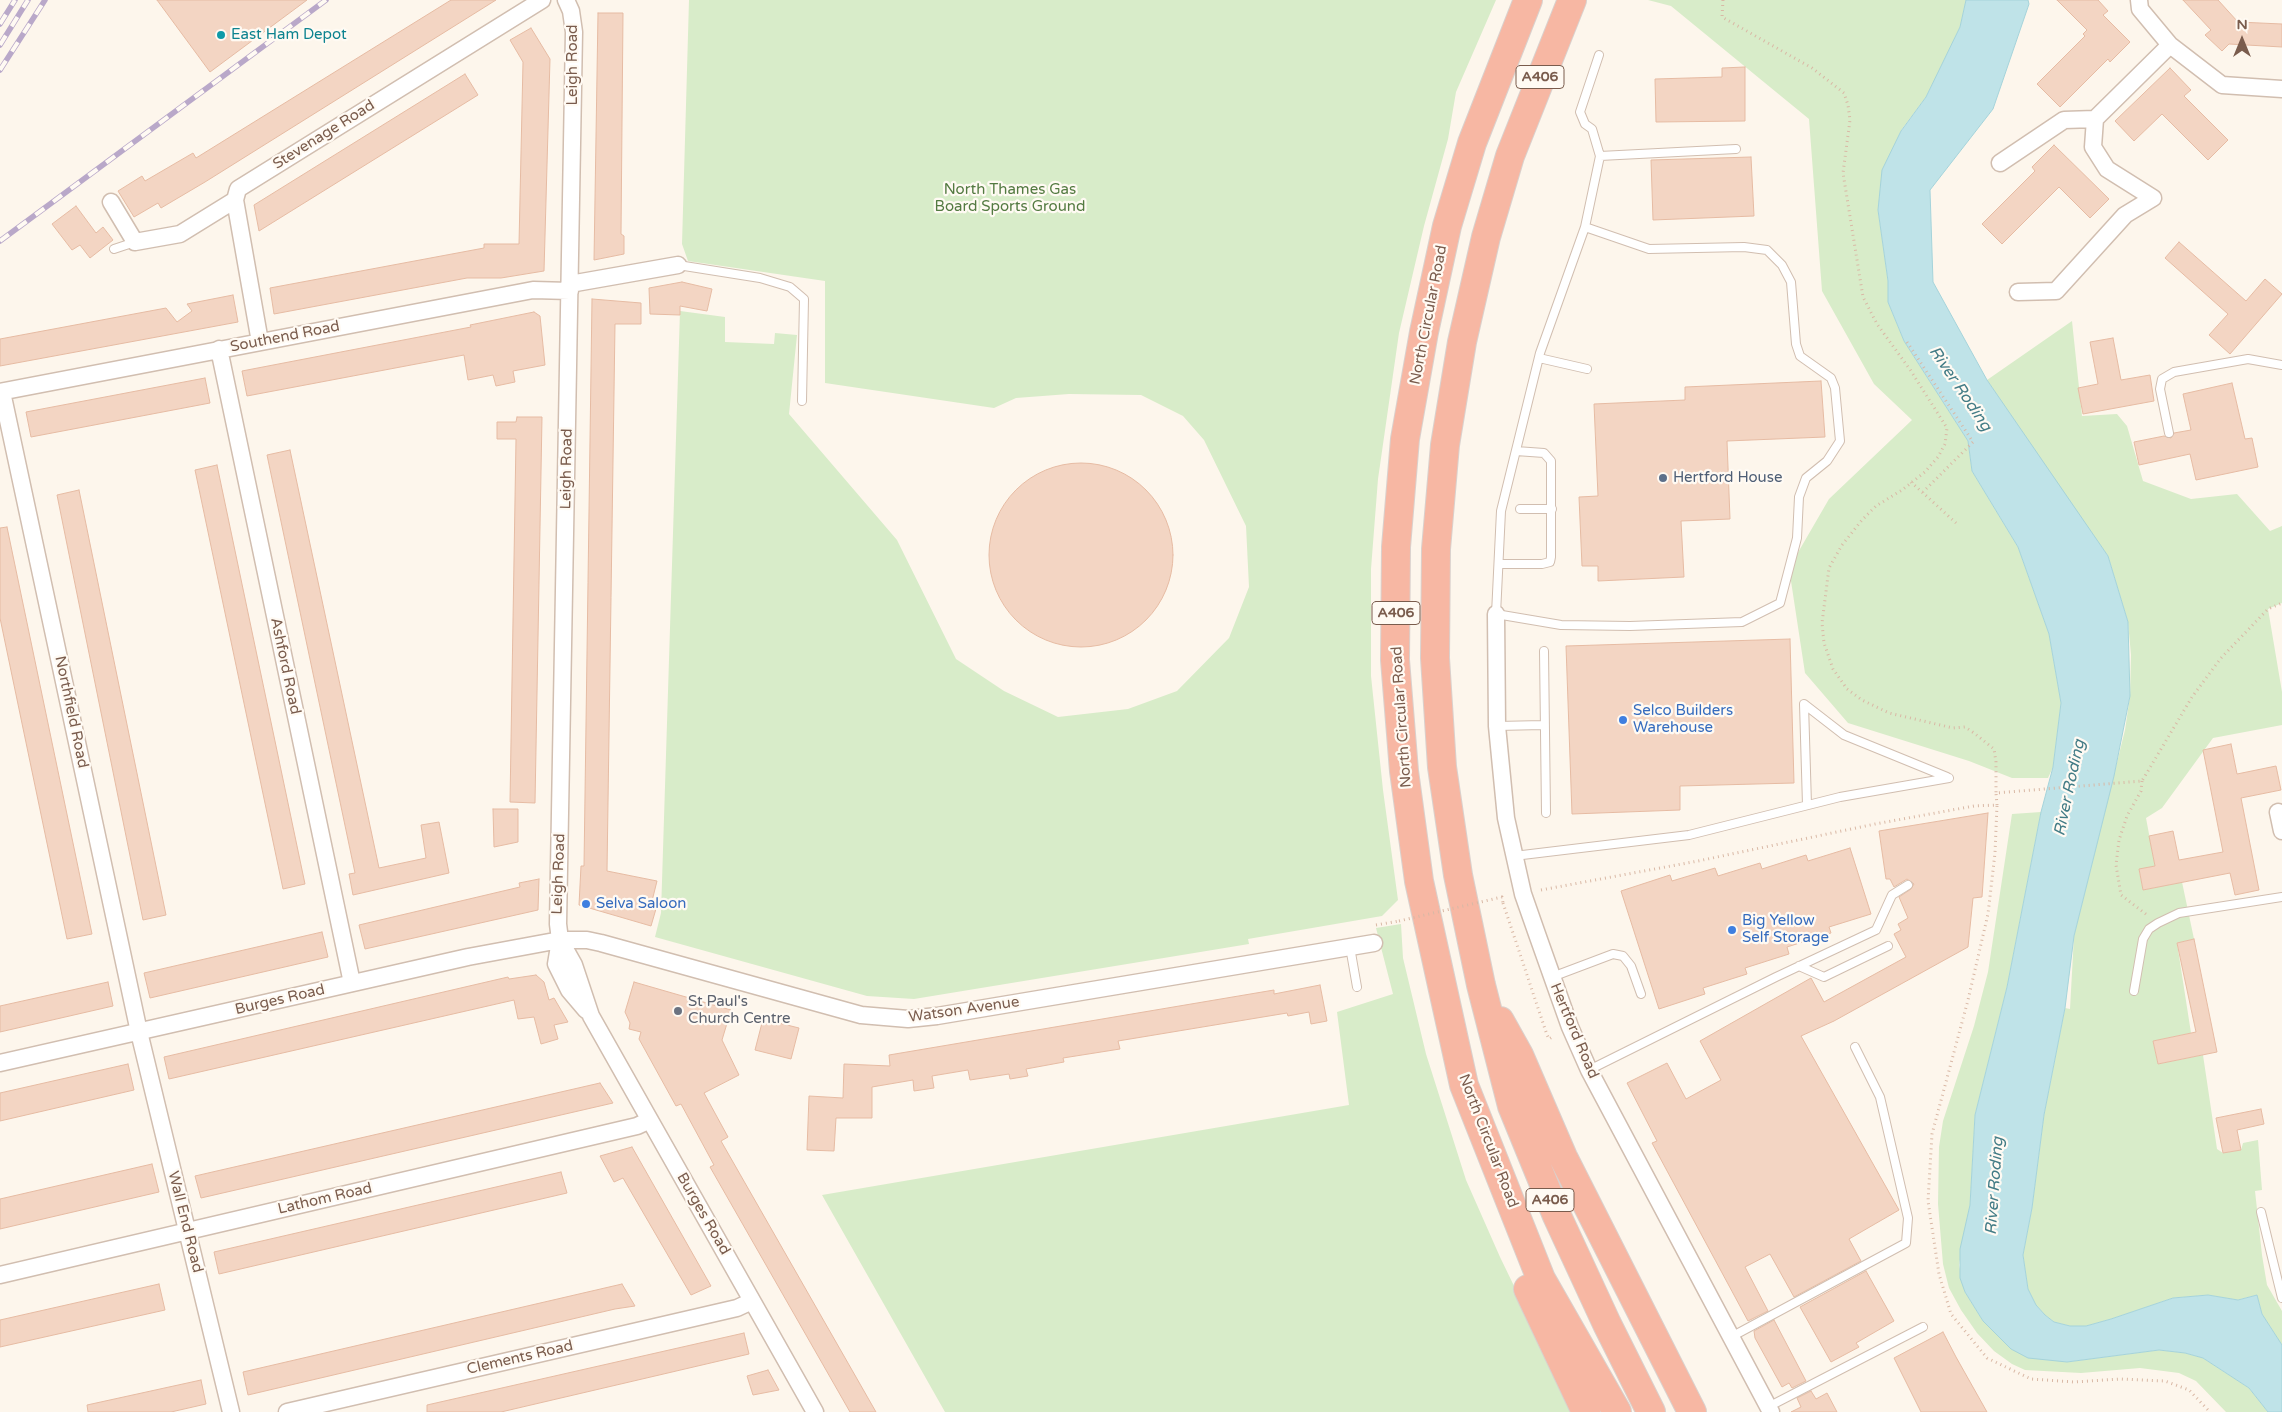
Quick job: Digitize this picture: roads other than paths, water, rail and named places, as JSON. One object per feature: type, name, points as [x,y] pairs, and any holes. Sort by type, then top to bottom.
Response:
[{"type":"highway","name":"North Circular Road","points":[[1528,0],[1472,142],[1447,226],[1424,332],[1405,439],[1396,547],[1395,660],[1404,771],[1419,881],[1464,1085],[1541,1279],[1617,1412]]},
{"type":"highway","name":"A406","points":[[1572,0],[1510,156],[1486,237],[1462,342],[1445,445],[1436,549],[1435,658],[1442,767],[1458,875],[1480,985],[1512,1106],[1557,1216],[1650,1409]]},
{"type":"highway","name":"A406","points":[[1480,985],[1519,1055],[1563,1157],[1692,1412]]},
{"type":"highway","name":"A406","points":[[1464,1085],[1509,1248],[1586,1412]]},
{"type":"street","name":"Stevenage Road","points":[[235,200],[238,189],[244,184],[542,0]]},
{"type":"street","name":"Leigh Road","points":[[560,940],[558,917],[574,32],[571,11],[566,0]]},
{"type":"street","points":[[2139,0],[2140,9],[2170,45],[2222,85],[2282,90]]},
{"type":"street","points":[[2018,292],[2056,291],[2125,215],[2153,198],[2107,169],[2092,146],[2096,119],[2170,45]]},
{"type":"street","points":[[2000,163],[2064,120],[2096,119]]},
{"type":"street","points":[[111,202],[136,242],[180,234],[235,200],[260,342]]},
{"type":"street","name":"Southend Road","points":[[1,392],[533,290],[570,288],[678,265]]},
{"type":"street","name":"Ashford Road","points":[[220,349],[352,983]]},
{"type":"street","name":"Northfield Road","points":[[1,392],[139,1032]]},
{"type":"street","name":"Hertford Road","points":[[1496,614],[1497,726],[1506,818],[1523,894],[1552,978],[1589,1070],[1770,1410]]},
{"type":"street","points":[[2278,812],[2282,831]]},
{"type":"street","name":"Watson Avenue","points":[[560,940],[588,940],[601,943],[861,1016],[908,1019],[937,1016],[1374,943]]},
{"type":"street","name":"Burges Road","points":[[0,1063],[500,950],[560,940],[556,964],[569,990],[591,1016],[815,1412]]},
{"type":"street","name":"Wall End Road","points":[[139,1032],[231,1412]]},
{"type":"street","name":"Lathom Road","points":[[0,1274],[637,1126],[650,1120]]},
{"type":"street","name":"Clements Road","points":[[287,1412],[737,1308],[752,1301]]},
{"type":"lane","points":[[1585,228],[1649,249],[1744,247],[1767,250],[1782,266],[1791,282],[1796,344],[1800,356],[1831,378],[1835,388],[1840,442],[1826,461],[1806,478],[1799,496],[1797,538],[1780,603],[1742,622],[1630,626],[1561,625],[1496,614],[1501,511],[1539,358],[1585,228],[1600,156],[1592,129],[1585,124],[1580,112],[1599,55]]},
{"type":"lane","points":[[1600,156],[1736,148]]},
{"type":"lane","points":[[114,249],[136,242]]},
{"type":"lane","points":[[678,265],[760,278],[790,287],[804,299],[802,401]]},
{"type":"lane","points":[[1539,358],[1586,369]]},
{"type":"lane","points":[[2169,433],[2160,389],[2162,379],[2174,372],[2248,359],[2282,365]]},
{"type":"lane","points":[[1498,564],[1542,564],[1550,562],[1552,509],[1551,466],[1548,454],[1516,451]]},
{"type":"lane","points":[[1520,509],[1552,509]]},
{"type":"lane","points":[[1544,651],[1543,725],[1546,813]]},
{"type":"lane","points":[[1514,856],[1689,835],[1840,797],[1949,778],[1844,735],[1804,704],[1807,805]]},
{"type":"lane","points":[[1497,726],[1543,725]]},
{"type":"lane","points":[[1589,1070],[1876,930],[1892,894],[1908,885]]},
{"type":"lane","points":[[2134,991],[2143,938],[2158,923],[2180,913],[2282,896]]},
{"type":"lane","points":[[1799,966],[1824,977],[1888,946]]},
{"type":"lane","points":[[1350,947],[1356,987]]},
{"type":"lane","points":[[1552,978],[1613,954],[1622,956],[1631,966],[1641,994]]},
{"type":"lane","points":[[1732,1336],[1906,1243],[1908,1218],[1880,1097],[1855,1047]]},
{"type":"lane","points":[[2260,1212],[2282,1298]]},
{"type":"lane","points":[[1770,1410],[1923,1327]]},
{"type":"water","name":"River Roding","points":[[1966,0],[2028,0],[2029,4],[1993,109],[1930,190],[1933,282],[1987,380],[2108,556],[2128,622],[2130,696],[2114,776],[2074,936],[2065,1008],[2044,1115],[2032,1208],[2023,1255],[2028,1289],[2036,1305],[2045,1315],[2054,1322],[2070,1326],[2086,1326],[2173,1298],[2208,1295],[2238,1300],[2257,1295],[2262,1314],[2282,1345],[2282,1412],[2268,1412],[2249,1388],[2203,1358],[2185,1353],[2159,1350],[2067,1362],[2028,1358],[2011,1349],[1983,1321],[1965,1292],[1960,1278],[1960,1249],[1970,1205],[1975,1115],[2007,987],[2041,812],[2053,767],[2061,703],[2049,634],[2018,547],[1972,471],[1968,441],[1904,341],[1888,302],[1888,281],[1878,210],[1882,170],[1901,131],[1926,97],[1960,27]]},
{"type":"railway","points":[[0,24],[15,0]]},
{"type":"railway","points":[[0,45],[28,0]]},
{"type":"railway","points":[[0,70],[45,0]]},
{"type":"railway","points":[[0,241],[326,0]]},
{"type":"place","name":"East Ham Depot","points":[[221,35]]},
{"type":"place","name":"Hertford House","points":[[1663,478]]},
{"type":"place","name":"Selco Builders Warehouse","points":[[1623,720]]},
{"type":"place","name":"Selva Saloon","points":[[586,904]]},
{"type":"place","name":"Big Yellow Self Storage","points":[[1732,930]]},
{"type":"place","name":"St Paul's Church Centre","points":[[678,1011]]},
{"type":"park label","name":"North Thames Gas Board Sports Ground","points":[[1010,198]]}]
